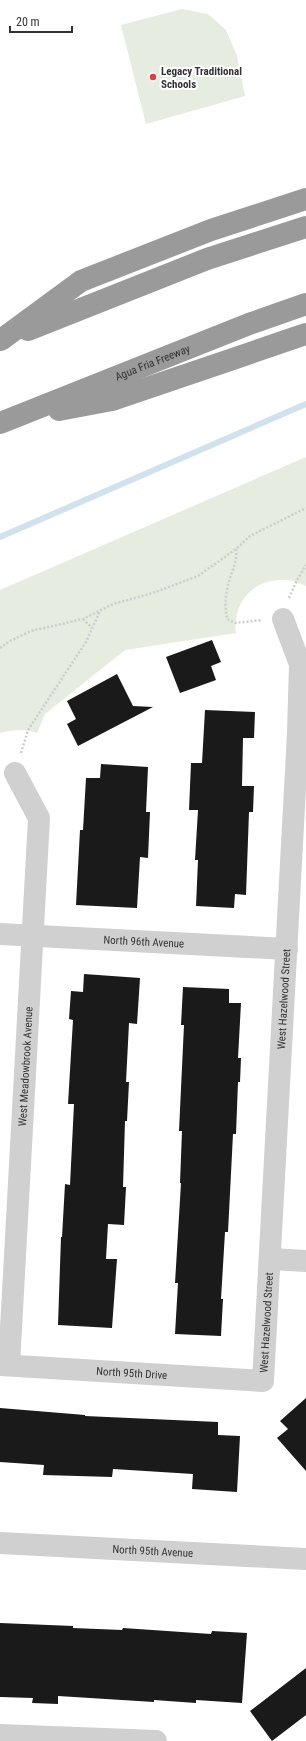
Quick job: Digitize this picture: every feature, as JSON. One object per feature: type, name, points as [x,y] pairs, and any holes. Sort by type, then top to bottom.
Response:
[{"type":"highway","points":[[0,341],[81,282],[211,230],[306,199]]},
{"type":"highway","points":[[0,341],[207,259],[306,227]]},
{"type":"highway","name":"Agua Fria Freeway","points":[[5,421],[249,324],[306,304]]},
{"type":"highway","points":[[5,421],[112,400],[306,334]]},
{"type":"street","name":"West Hazelwood Street","points":[[263,1381],[271,1259],[287,949],[302,733],[300,664],[283,620]]},
{"type":"street","name":"West Meadowbrook Avenue","points":[[5,1365],[39,818],[15,774]]},
{"type":"street","name":"North 96th Avenue","points":[[0,934],[287,949]]},
{"type":"street","points":[[271,1259],[306,1261]]},
{"type":"street","name":"North 95th Drive","points":[[5,1365],[263,1381]]},
{"type":"street","name":"North 95th Avenue","points":[[0,1543],[306,1559]]},
{"type":"street","points":[[0,1735],[156,1741]]},
{"type":"path","points":[[0,648],[10,641],[31,631],[83,619],[113,604],[152,593],[198,576],[236,549],[250,536],[306,508]]},
{"type":"path","points":[[236,549],[237,555],[228,584],[225,603],[227,619],[235,623],[283,620],[285,608],[297,580],[306,565]]},
{"type":"path","points":[[15,774],[28,730],[86,642],[100,611]]},
{"type":"path","points":[[83,619],[92,628]]},
{"type":"shaded area","points":[[182,9],[208,14],[226,30],[237,56],[245,96],[146,124],[121,25]]},
{"type":"shaded area","points":[[306,457],[306,586],[288,580],[274,580],[264,583],[247,594],[242,602],[238,611],[236,633],[125,650],[45,714],[37,733],[28,730],[18,730],[0,733],[0,590]]},
{"type":"building","points":[[212,640],[221,662],[211,666],[216,680],[180,693],[166,657]]},
{"type":"building","points":[[117,674],[133,706],[153,707],[78,746],[67,724],[76,719],[67,701]]},
{"type":"building","points":[[205,710],[255,712],[254,738],[243,738],[242,786],[254,786],[253,812],[249,812],[246,895],[235,894],[234,908],[196,906],[198,860],[195,860],[198,810],[189,810],[191,763],[202,763]]},
{"type":"building","points":[[101,764],[148,767],[146,812],[150,812],[148,858],[140,857],[137,908],[76,905],[80,830],[83,830],[86,778],[100,778]]},
{"type":"building","points":[[84,974],[140,978],[137,1024],[129,1023],[126,1082],[129,1082],[127,1121],[125,1121],[123,1187],[126,1187],[124,1225],[108,1224],[106,1259],[117,1259],[112,1328],[58,1325],[61,1237],[65,1184],[70,1185],[74,1104],[68,1104],[73,1020],[69,1019],[71,991],[83,992]]},
{"type":"building","points":[[183,987],[229,989],[229,1003],[241,1003],[238,1058],[241,1058],[240,1082],[238,1082],[236,1134],[233,1134],[228,1232],[225,1232],[221,1299],[223,1299],[221,1336],[175,1334],[178,1283],[175,1283],[181,1183],[182,1131],[179,1131],[184,1025],[181,1025]]},
{"type":"building","points":[[306,1398],[306,1471],[277,1438],[288,1429],[280,1421]]},
{"type":"building","points":[[0,1408],[85,1416],[218,1422],[218,1435],[240,1436],[237,1492],[192,1489],[193,1474],[113,1469],[112,1477],[43,1475],[44,1465],[0,1462]]},
{"type":"building","points":[[0,1623],[122,1630],[123,1628],[211,1634],[212,1631],[247,1633],[242,1703],[196,1700],[196,1703],[154,1700],[154,1702],[58,1696],[58,1704],[32,1703],[33,1698],[0,1697]]},
{"type":"building","points":[[306,1668],[306,1715],[272,1741],[250,1711]]},
{"type":"waterway","points":[[0,537],[306,404]]},
{"type":"place","name":"Legacy Traditional Schools","points":[[153,77]]}]
